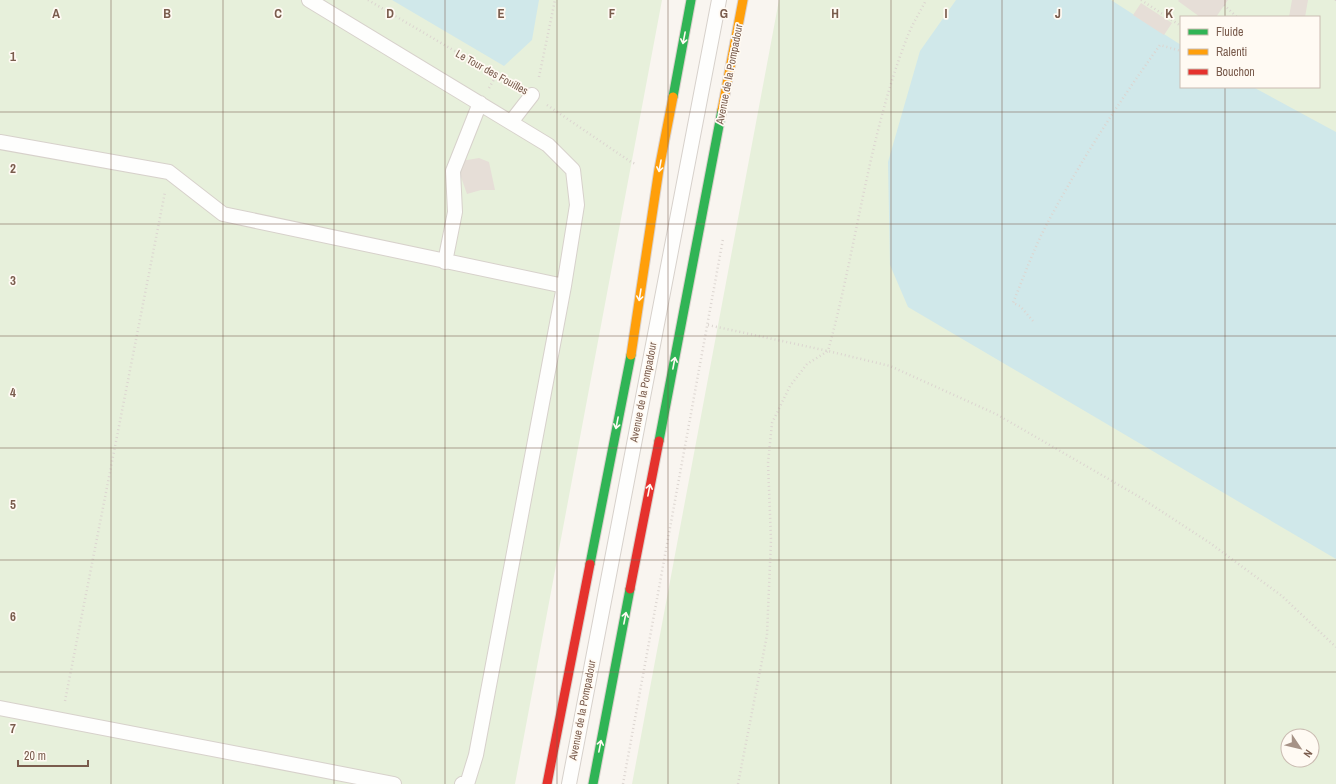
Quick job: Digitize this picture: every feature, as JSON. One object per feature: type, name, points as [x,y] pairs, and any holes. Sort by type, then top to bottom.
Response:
[{"type":"main road","name":"Avenue de la Pompadour","points":[[547,784],[633,343],[659,169],[691,0]]},
{"type":"main road","name":"Avenue de la Pompadour","points":[[593,784],[743,0]]},
{"type":"lane","points":[[309,0],[548,145],[573,170],[577,205],[564,286],[476,755],[468,781],[462,784]]},
{"type":"lane","name":"Avenue de la Pompadour","points":[[569,784],[719,0]]},
{"type":"lane","points":[[511,122],[532,95]]},
{"type":"lane","points":[[445,262],[455,212],[453,171],[480,103]]},
{"type":"lane","points":[[0,142],[169,172],[223,214],[564,286]]},
{"type":"lane","points":[[0,708],[394,784]]},
{"type":"path","name":"Le Tour des Fouilles","points":[[368,0],[496,76],[532,95],[540,74],[555,0]]},
{"type":"path","points":[[738,784],[767,635],[771,540],[768,464],[772,424],[790,386],[807,364],[828,351],[840,309],[883,114],[908,34],[926,0]]},
{"type":"path","points":[[1141,0],[1180,25]]},
{"type":"path","points":[[1224,5],[1236,16]]},
{"type":"path","points":[[1033,321],[1020,306],[1013,303],[1047,223],[1086,153],[1160,45],[1180,51]]},
{"type":"path","points":[[532,95],[631,162],[659,169]]},
{"type":"path","points":[[62,720],[169,172]]},
{"type":"path","points":[[624,784],[724,231]]},
{"type":"path","points":[[708,325],[890,366],[996,414],[1132,493],[1210,543],[1282,596],[1336,647]]},
{"type":"green space","points":[[0,0],[662,0],[515,784],[0,784]]},
{"type":"green space","points":[[779,0],[1336,0],[1336,784],[632,784]]},
{"type":"water","points":[[392,0],[539,0],[532,40],[504,66]]},
{"type":"water","points":[[956,0],[1111,0],[1180,44],[1180,88],[1255,88],[1336,132],[1336,559],[908,307],[890,265],[888,162],[920,51]]},
{"type":"building","points":[[1228,0],[1217,16],[1199,16],[1178,1]]},
{"type":"building","points":[[1292,0],[1308,0],[1305,16],[1289,16]]},
{"type":"building","points":[[1141,3],[1172,23],[1164,35],[1133,15]]},
{"type":"building","points":[[479,158],[489,162],[495,190],[481,190],[467,194],[461,177],[461,161]]},
{"type":"traffic: fast","points":[[673,97],[691,0]]},
{"type":"traffic: fast","points":[[659,441],[722,110]]},
{"type":"traffic: fast","points":[[590,564],[631,355]]},
{"type":"traffic: fast","points":[[593,784],[630,589]]},
{"type":"traffic: slow","points":[[722,110],[743,0]]},
{"type":"traffic: slow","points":[[631,355],[659,169],[673,97]]},
{"type":"traffic: jam","points":[[630,589],[659,441]]},
{"type":"traffic: jam","points":[[547,784],[590,564]]}]
